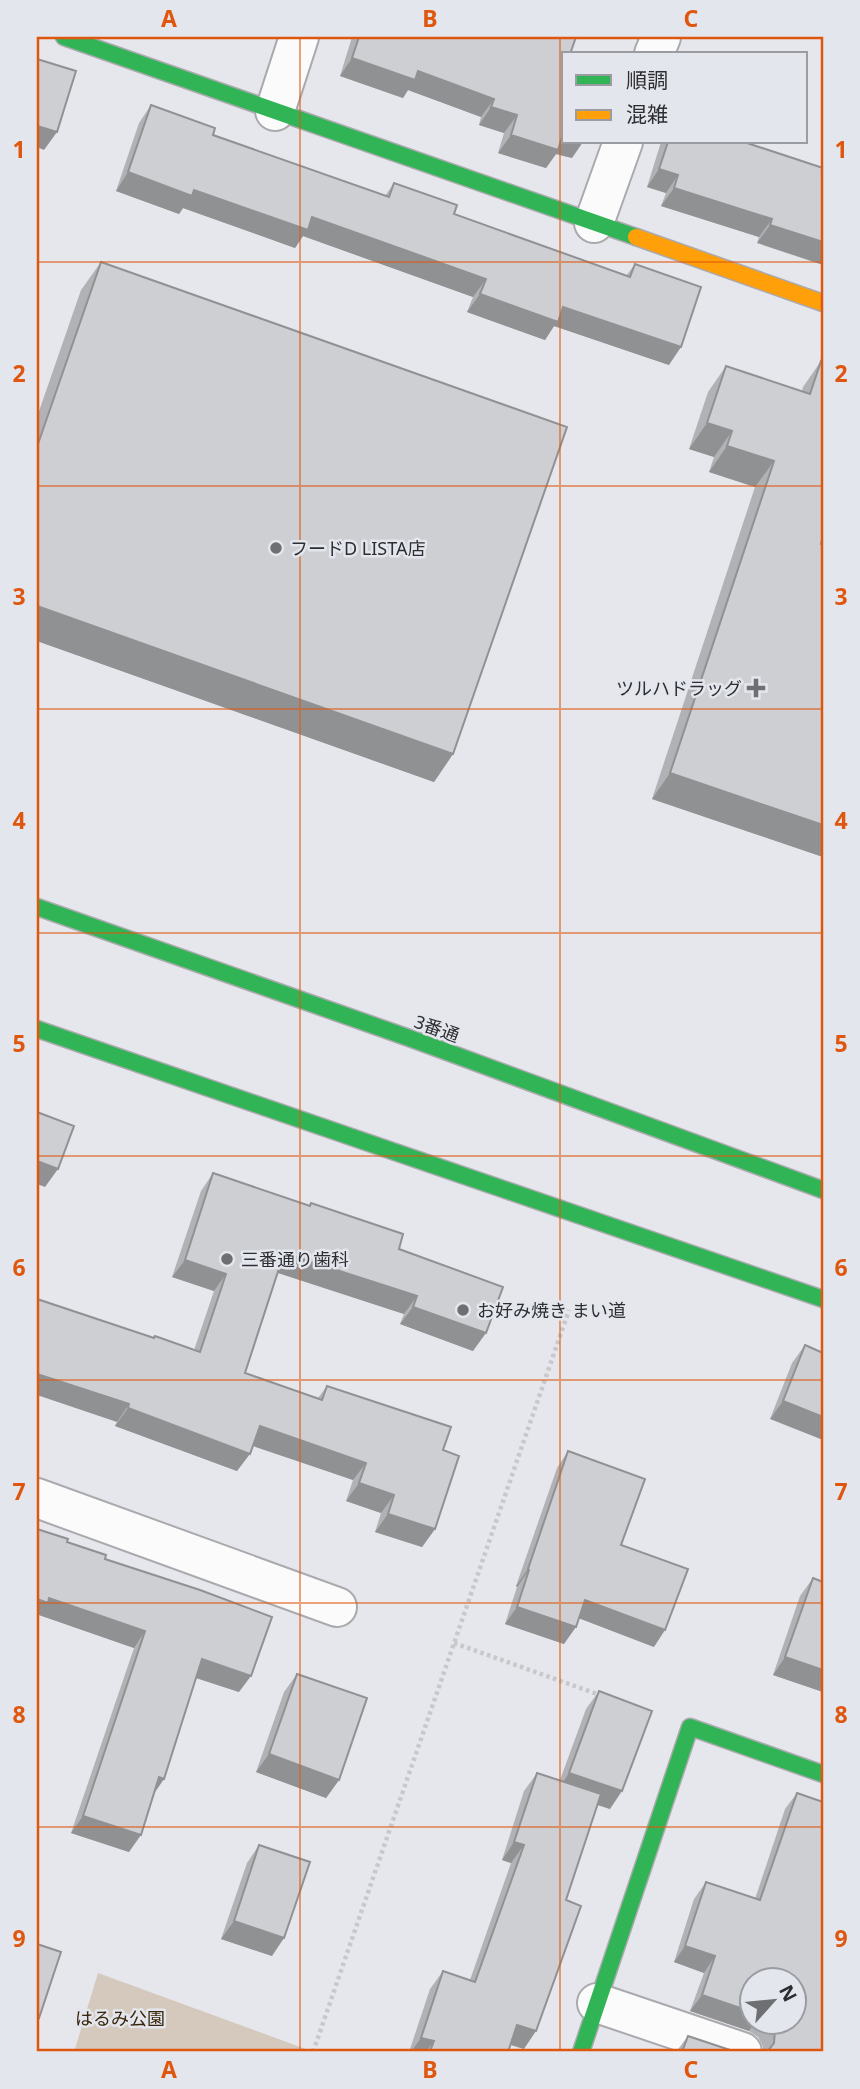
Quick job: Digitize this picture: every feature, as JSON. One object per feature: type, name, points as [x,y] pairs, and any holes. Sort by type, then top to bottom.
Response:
[{"type":"street","points":[[64,37],[823,303]]},
{"type":"street","points":[[275,111],[299,37]]},
{"type":"street","points":[[594,223],[622,144]]},
{"type":"street","name":"3番通","points":[[37,907],[400,1035],[823,1190]]},
{"type":"street","points":[[37,1029],[823,1299]]},
{"type":"street","points":[[37,1498],[337,1607]]},
{"type":"street","points":[[581,2052],[690,1727],[823,1774]]},
{"type":"street","points":[[597,2003],[742,2052]]},
{"type":"path","points":[[313,2052],[569,1310]]},
{"type":"path","points":[[454,1643],[611,1699]]},
{"type":"green space","name":"はるみ公園","points":[[98,1973],[314,2052],[74,2052]]},
{"type":"building","points":[[359,37],[576,37],[571,52],[562,52],[562,137],[558,150],[511,135],[517,115],[491,107],[494,99],[418,71],[415,80],[352,58]]},
{"type":"building","points":[[37,59],[76,71],[57,132],[37,126]]},
{"type":"building","points":[[151,105],[215,128],[213,135],[389,197],[394,183],[457,205],[454,214],[630,277],[635,264],[701,287],[681,347],[563,307],[558,322],[480,294],[486,279],[312,217],[308,230],[194,190],[192,196],[128,172]]},
{"type":"building","points":[[667,144],[750,144],[823,168],[823,242],[770,225],[772,219],[674,188],[678,175],[659,169]]},
{"type":"building","name":"フードD LISTA店","points":[[101,262],[567,427],[453,754],[37,606],[37,443]]},
{"type":"building","name":"ツルハドラッグ","points":[[821,361],[823,825],[670,773],[774,461],[727,446],[732,431],[707,423],[726,366],[810,394]]},
{"type":"building","points":[[37,1112],[74,1126],[58,1169],[37,1161]]},
{"type":"building","points":[[213,1173],[403,1234],[399,1249],[503,1287],[486,1333],[413,1307],[417,1296],[284,1253],[245,1373],[322,1400],[327,1386],[451,1427],[443,1450],[459,1456],[435,1529],[388,1514],[394,1495],[359,1483],[366,1463],[260,1426],[250,1454],[128,1408],[129,1404],[37,1374],[37,1299],[200,1352],[226,1274],[185,1260]]},
{"type":"building","points":[[805,1345],[823,1353],[823,1417],[783,1401]]},
{"type":"building","points":[[568,1451],[645,1479],[621,1545],[688,1569],[665,1630],[585,1600],[576,1627],[517,1607]]},
{"type":"building","points":[[37,1529],[106,1555],[105,1559],[272,1617],[251,1676],[202,1659],[164,1779],[159,1777],[141,1835],[83,1816],[145,1631],[49,1598],[48,1603],[37,1599]]},
{"type":"building","points":[[813,1578],[823,1582],[823,1670],[785,1657]]},
{"type":"building","points":[[297,1674],[367,1698],[339,1780],[269,1754]]},
{"type":"building","points":[[599,1691],[652,1711],[622,1791],[569,1773]]},
{"type":"building","points":[[537,1773],[601,1794],[566,1900],[581,1906],[536,2031],[517,2025],[508,2052],[430,2051],[434,2041],[421,2038],[443,1971],[475,1982],[524,1845],[514,1842]]},
{"type":"building","points":[[797,1793],[823,1802],[823,2052],[767,2052],[774,2043],[775,2036],[808,2036],[808,1966],[738,1966],[738,2007],[702,1995],[715,1956],[685,1946],[706,1882],[760,1900]]},
{"type":"building","points":[[259,1845],[310,1862],[284,1938],[234,1921]]},
{"type":"building","points":[[37,1944],[61,1952],[39,2018],[37,2017]]},
{"type":"building","points":[[688,2036],[736,2052],[682,2052]]},
{"type":"traffic: fast","points":[[64,37],[636,237]]},
{"type":"traffic: fast","points":[[37,907],[412,1039],[823,1190]]},
{"type":"traffic: fast","points":[[37,1029],[823,1299]]},
{"type":"traffic: fast","points":[[581,2052],[690,1727],[823,1774]]},
{"type":"traffic: slow","points":[[636,237],[823,303]]},
{"type":"place","name":"フードD LISTA店","points":[[276,548]]},
{"type":"place","name":"ツルハドラッグ","points":[[756,688]]},
{"type":"place","name":"三番通り歯科","points":[[227,1259]]},
{"type":"place","name":"お好み焼き まい道","points":[[463,1310]]}]
